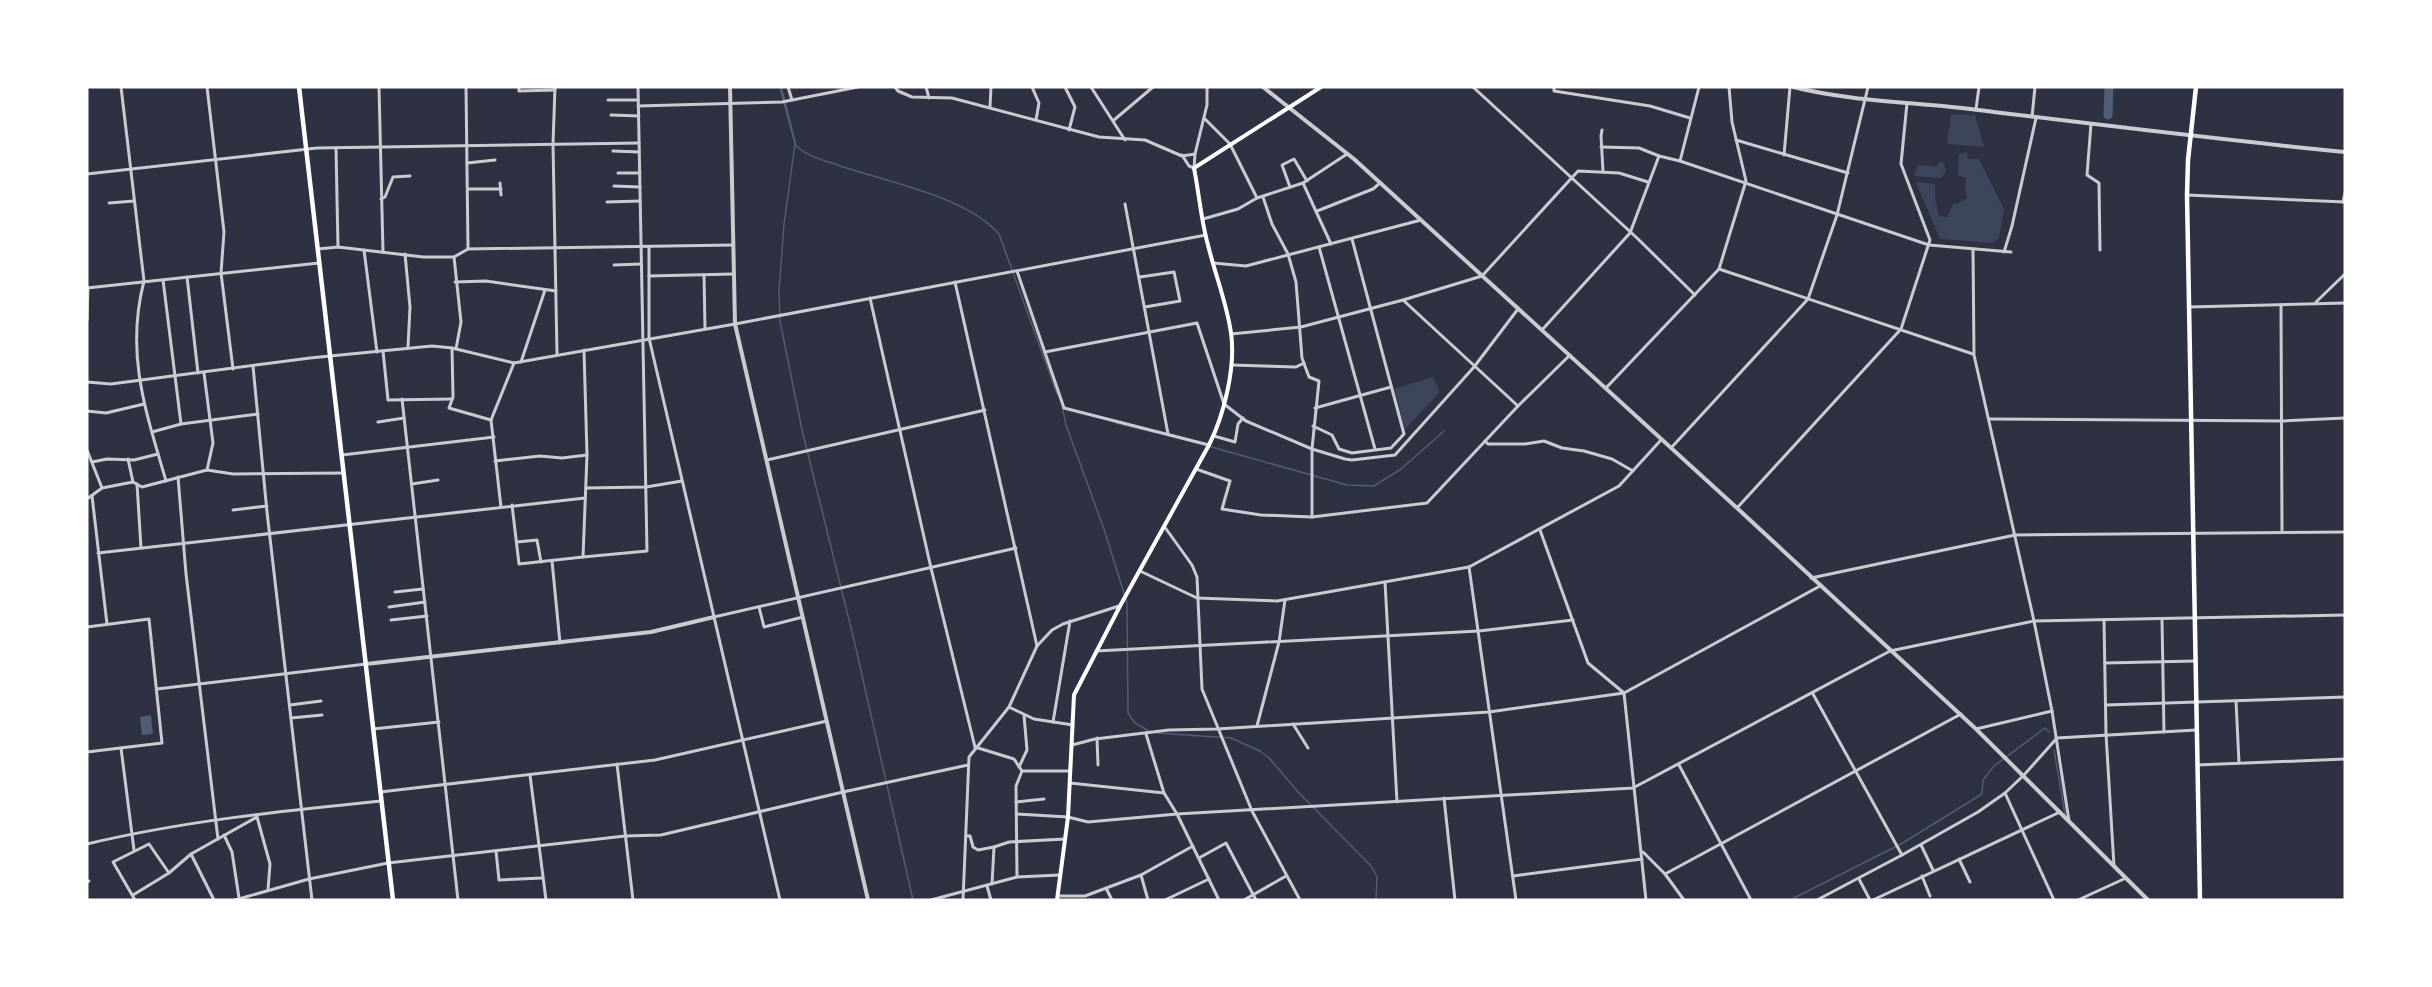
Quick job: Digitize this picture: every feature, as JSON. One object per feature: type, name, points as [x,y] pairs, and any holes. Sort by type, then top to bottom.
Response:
[{"type":"main road","points":[[299,87],[332,356],[393,900]]},
{"type":"main road","points":[[1058,898],[1068,817],[1074,695],[1120,606],[1214,436],[1224,404],[1230,365],[1231,334],[1206,235],[1194,168],[1321,87]]},
{"type":"main road","points":[[2196,87],[2190,137],[2187,195],[2199,900]]},
{"type":"street","points":[[121,87],[144,281],[137,309],[138,380],[165,481]]},
{"type":"street","points":[[207,87],[224,232],[221,273],[233,369]]},
{"type":"street","points":[[379,87],[382,252]]},
{"type":"street","points":[[465,87],[468,249]]},
{"type":"street","points":[[519,87],[519,91],[555,89],[553,144],[557,354]]},
{"type":"street","points":[[512,505],[519,564],[647,551],[638,87]]},
{"type":"street","points":[[730,87],[735,324],[868,900]]},
{"type":"street","points":[[788,87],[790,101]]},
{"type":"street","points":[[639,106],[782,102],[858,87]]},
{"type":"street","points":[[895,87],[898,91],[912,97],[952,98],[1099,137],[1145,140],[1182,155],[1195,154]]},
{"type":"street","points":[[926,87],[929,98]]},
{"type":"street","points":[[990,107],[992,87]]},
{"type":"street","points":[[1032,87],[1039,103],[1035,120]]},
{"type":"street","points":[[1065,87],[1075,107],[1069,130]]},
{"type":"street","points":[[1091,87],[1125,140]]},
{"type":"street","points":[[1114,120],[1152,87]]},
{"type":"street","points":[[1182,155],[1189,166],[1194,168],[1195,154],[1207,105],[1206,87]]},
{"type":"street","points":[[1263,87],[1380,183],[1737,508],[1961,714],[2148,900]]},
{"type":"street","points":[[1473,87],[1695,295]]},
{"type":"street","points":[[1554,87],[1554,91],[1650,106],[1690,117]]},
{"type":"street","points":[[1680,161],[1699,87]]},
{"type":"street","points":[[1606,388],[1719,269],[1746,184],[1736,140],[1729,87]]},
{"type":"street","points":[[1784,155],[1792,87],[1865,100],[1976,109],[2190,137],[2345,152]]},
{"type":"street","points":[[1671,448],[1808,299],[1837,215],[1868,87]]},
{"type":"street","points":[[1976,109],[1979,87]]},
{"type":"street","points":[[2004,252],[2012,226],[2034,118],[2035,87]]},
{"type":"street","points":[[608,100],[638,100]]},
{"type":"street","points":[[1737,508],[1901,329],[1930,240],[1901,164],[1907,103]]},
{"type":"street","points":[[611,115],[639,116]]},
{"type":"street","points":[[1204,118],[1230,144],[1257,198]]},
{"type":"street","points":[[2091,124],[2088,175],[2099,183],[2100,250]]},
{"type":"street","points":[[1602,130],[1601,147],[1604,171]]},
{"type":"street","points":[[1736,140],[1848,172]]},
{"type":"street","points":[[87,174],[307,149],[639,143]]},
{"type":"street","points":[[1601,147],[1639,148],[1929,245],[2011,252]]},
{"type":"street","points":[[336,148],[338,247]]},
{"type":"street","points":[[613,151],[639,152]]},
{"type":"street","points":[[1203,219],[1305,182],[1347,154]]},
{"type":"street","points":[[1542,330],[1630,233],[1659,156]]},
{"type":"street","points":[[1290,187],[1282,165],[1294,159],[1331,244]]},
{"type":"street","points":[[467,164],[495,160]]},
{"type":"street","points":[[1231,334],[1300,327],[1482,276],[1578,171],[1619,173],[1648,182]]},
{"type":"street","points":[[618,173],[640,172]]},
{"type":"street","points":[[381,199],[385,197],[393,177],[410,176]]},
{"type":"street","points":[[500,183],[501,195]]},
{"type":"street","points":[[1317,211],[1373,189],[1380,183]]},
{"type":"street","points":[[614,186],[640,187]]},
{"type":"street","points":[[468,189],[501,189]]},
{"type":"street","points":[[2187,195],[2344,202],[2345,193]]},
{"type":"street","points":[[1263,196],[1272,224],[1288,254],[1296,282],[1304,363],[1309,377],[1319,381],[1313,426],[1312,517]]},
{"type":"street","points":[[109,203],[134,201]]},
{"type":"street","points":[[607,202],[640,201]]},
{"type":"street","points":[[1125,204],[1168,434]]},
{"type":"street","points":[[1213,262],[1246,266],[1421,220]]},
{"type":"street","points":[[87,382],[111,384],[408,347],[432,346],[454,349],[514,363],[735,324],[1206,235]]},
{"type":"street","points":[[1313,426],[1328,431],[1339,449],[1352,453],[1391,448],[1404,434],[1352,239]]},
{"type":"street","points":[[318,249],[338,247],[454,257],[468,249],[733,245]]},
{"type":"street","points":[[648,247],[649,338],[780,900]]},
{"type":"street","points":[[1319,247],[1376,449]]},
{"type":"street","points":[[1973,249],[1974,355],[2034,621],[2052,711],[2069,821]]},
{"type":"street","points":[[364,250],[377,352]]},
{"type":"street","points":[[405,254],[410,307],[408,347]]},
{"type":"street","points":[[454,257],[461,322],[454,349],[450,408],[491,420]]},
{"type":"street","points":[[87,320],[87,288],[321,262]]},
{"type":"street","points":[[614,265],[641,264]]},
{"type":"street","points":[[1719,269],[1974,355]]},
{"type":"street","points":[[1015,271],[1064,408],[1209,445]]},
{"type":"street","points":[[1140,277],[1174,272],[1180,301],[1144,307]]},
{"type":"street","points":[[649,276],[733,274]]},
{"type":"street","points":[[2316,302],[2345,274]]},
{"type":"street","points":[[704,275],[705,328]]},
{"type":"street","points":[[187,276],[198,374]]},
{"type":"street","points":[[163,279],[180,424]]},
{"type":"street","points":[[456,282],[486,281],[556,291]]},
{"type":"street","points":[[955,282],[1037,646]]},
{"type":"street","points":[[521,362],[545,290]]},
{"type":"street","points":[[870,298],[931,568],[975,747]]},
{"type":"street","points":[[1403,300],[1518,406]]},
{"type":"street","points":[[2189,307],[2345,303]]},
{"type":"street","points":[[2281,305],[2282,532]]},
{"type":"street","points":[[1045,352],[1197,323],[1224,404],[1257,427],[1352,460],[1395,455],[1474,367],[1518,309]]},
{"type":"street","points":[[583,556],[587,455],[585,350]]},
{"type":"street","points":[[383,351],[388,400],[452,399]]},
{"type":"street","points":[[1196,469],[1230,481],[1222,509],[1262,515],[1312,517],[1427,503],[1518,406],[1570,355]]},
{"type":"street","points":[[501,507],[491,420],[514,363]]},
{"type":"street","points":[[1230,365],[1296,367],[1304,363]]},
{"type":"street","points":[[253,366],[312,900]]},
{"type":"street","points":[[204,373],[213,442],[207,471]]},
{"type":"street","points":[[1315,408],[1391,387]]},
{"type":"street","points":[[402,399],[458,900]]},
{"type":"street","points":[[87,411],[106,413],[144,404]]},
{"type":"street","points":[[767,460],[985,410]]},
{"type":"street","points":[[152,432],[180,424],[258,414]]},
{"type":"street","points":[[378,422],[404,418]]},
{"type":"street","points":[[1214,436],[1235,441],[1238,424],[1243,418]]},
{"type":"street","points":[[1990,419],[2283,421],[2345,418]]},
{"type":"street","points":[[342,455],[494,436]]},
{"type":"street","points":[[1140,571],[1197,598],[1285,600],[1469,567],[1619,486],[1661,440]]},
{"type":"street","points":[[1485,441],[1488,444],[1544,441],[1562,448],[1620,461],[1633,471]]},
{"type":"street","points":[[87,450],[102,488]]},
{"type":"street","points":[[92,462],[107,459],[134,460],[158,454]]},
{"type":"street","points":[[495,461],[540,456],[562,458],[587,455]]},
{"type":"street","points":[[128,459],[135,483],[141,548]]},
{"type":"street","points":[[87,499],[102,488],[135,483],[142,487],[207,471],[232,474],[344,473]]},
{"type":"street","points":[[178,477],[183,542],[218,839]]},
{"type":"street","points":[[412,484],[438,480]]},
{"type":"street","points":[[586,488],[646,487],[682,481]]},
{"type":"street","points":[[92,496],[107,624]]},
{"type":"street","points":[[98,553],[585,498]]},
{"type":"street","points":[[233,510],[267,506]]},
{"type":"street","points":[[1164,525],[1192,565],[1199,586],[1197,598],[1202,689],[1252,811],[1300,900]]},
{"type":"street","points":[[1540,530],[1588,663],[1624,693],[1646,900]]},
{"type":"street","points":[[1811,578],[2016,535],[2345,532]]},
{"type":"street","points":[[517,542],[537,540],[540,562]]},
{"type":"street","points":[[157,689],[651,632],[1016,548]]},
{"type":"street","points":[[552,561],[560,643]]},
{"type":"street","points":[[1469,567],[1516,900]]},
{"type":"street","points":[[1385,582],[1397,802]]},
{"type":"street","points":[[1072,745],[1097,738],[1189,728],[1217,729],[1489,712],[1624,693],[1820,586]]},
{"type":"street","points":[[395,592],[423,589]]},
{"type":"street","points":[[1257,726],[1279,642],[1285,600]]},
{"type":"street","points":[[389,607],[425,602]]},
{"type":"street","points":[[963,900],[969,757],[1009,707],[1037,646],[1052,630],[1070,621],[1120,606]]},
{"type":"street","points":[[759,607],[764,627],[803,617]]},
{"type":"street","points":[[1017,814],[1068,817],[1089,822],[1177,814],[1634,788],[1890,651],[2034,621],[2345,615]]},
{"type":"street","points":[[391,620],[427,616]]},
{"type":"street","points":[[87,627],[149,619],[162,743],[87,752]]},
{"type":"street","points":[[1096,651],[1479,631],[1573,620]]},
{"type":"street","points":[[2104,620],[2106,734],[2114,866]]},
{"type":"street","points":[[2162,620],[2164,732]]},
{"type":"street","points":[[1053,722],[1070,621]]},
{"type":"street","points":[[2105,663],[2195,661]]},
{"type":"street","points":[[1813,694],[1902,855]]},
{"type":"street","points":[[2106,705],[2345,697]]},
{"type":"street","points":[[290,705],[321,701]]},
{"type":"street","points":[[2236,701],[2239,763]]},
{"type":"street","points":[[1009,707],[1034,719],[1073,724]]},
{"type":"street","points":[[1976,729],[2052,711]]},
{"type":"street","points":[[1665,874],[1961,714]]},
{"type":"street","points":[[291,718],[322,715]]},
{"type":"street","points":[[1019,767],[1027,750],[1024,715]]},
{"type":"street","points":[[380,792],[655,760],[827,721]]},
{"type":"street","points":[[373,729],[439,722]]},
{"type":"street","points":[[1293,724],[1308,748]]},
{"type":"street","points":[[1817,900],[1978,812],[2005,793],[2024,775],[2056,738],[2196,730]]},
{"type":"street","points":[[1146,734],[1164,793],[1177,814],[1219,900]]},
{"type":"street","points":[[1097,738],[1098,765]]},
{"type":"street","points":[[975,747],[1014,759],[1022,771]]},
{"type":"street","points":[[121,748],[130,834],[134,850]]},
{"type":"street","points":[[2197,765],[2345,759]]},
{"type":"street","points":[[617,765],[633,900]]},
{"type":"street","points":[[224,836],[232,852],[237,899],[309,879],[388,863],[625,836],[661,835],[968,765]]},
{"type":"street","points":[[1679,765],[1751,900]]},
{"type":"street","points":[[1022,771],[1070,771]]},
{"type":"street","points":[[1017,877],[1016,786],[1022,771]]},
{"type":"street","points":[[530,775],[546,900]]},
{"type":"street","points":[[1070,783],[1164,793]]},
{"type":"street","points":[[2005,793],[2054,900]]},
{"type":"street","points":[[1444,798],[1455,900]]},
{"type":"street","points":[[1016,802],[1044,799]]},
{"type":"street","points":[[87,844],[216,819],[381,801]]},
{"type":"street","points":[[1859,879],[1872,900],[2060,812]]},
{"type":"street","points":[[133,895],[169,873],[192,854],[257,816]]},
{"type":"street","points":[[257,816],[270,864],[268,890]]},
{"type":"street","points":[[966,836],[970,836],[973,847],[978,850],[1009,842],[1065,839]]},
{"type":"street","points":[[1199,858],[1226,843],[1256,900]]},
{"type":"street","points":[[135,900],[113,862],[149,844],[169,873]]},
{"type":"street","points":[[1921,845],[1933,870]]},
{"type":"street","points":[[1058,898],[1085,896],[1141,875],[1193,846]]},
{"type":"street","points":[[991,900],[994,847]]},
{"type":"street","points":[[1641,850],[1665,874],[1684,900]]},
{"type":"street","points":[[496,851],[499,880],[542,878]]},
{"type":"street","points":[[192,854],[214,900]]},
{"type":"street","points":[[1513,876],[1642,859]]},
{"type":"street","points":[[1959,859],[1970,882]]},
{"type":"street","points":[[931,900],[1017,877],[1060,875]]},
{"type":"street","points":[[1141,875],[1148,900]]},
{"type":"street","points":[[1244,900],[1286,876]]},
{"type":"street","points":[[1922,876],[1930,896]]},
{"type":"street","points":[[2078,900],[2126,878]]},
{"type":"street","points":[[1165,900],[1209,879]]},
{"type":"street","points":[[1106,888],[1112,900]]},
{"type":"street","points":[[257,893],[260,900]]},
{"type":"shaded area","points":[[779,87],[782,87],[796,142],[795,147]]},
{"type":"shaded area","points":[[1951,114],[1975,115],[1984,147],[1947,144]]},
{"type":"shaded area","points":[[1967,152],[1968,159],[1979,159],[2004,209],[1999,238],[1992,243],[1940,239],[1916,182],[1935,184],[1939,216],[1947,217],[1953,204],[1967,198],[1966,178],[1958,175],[1959,154]]},
{"type":"shaded area","points":[[1939,162],[1944,163],[1946,172],[1941,178],[1914,176],[1918,165],[1937,167]]},
{"type":"shaded area","points":[[1433,377],[1440,392],[1405,429],[1394,389]]},
{"type":"shaded area","points":[[151,715],[153,734],[142,735],[140,717]]},
{"type":"waterway","points":[[2108,115],[2109,87]]},
{"type":"waterway","points":[[795,144],[818,159],[945,199],[966,209],[999,234],[1057,394]]},
{"type":"waterway","points":[[795,144],[784,224],[779,291],[780,321],[802,430],[854,640],[913,900]]},
{"type":"waterway","points":[[1062,406],[1066,425],[1104,529],[1127,603],[1128,713],[1135,723],[1149,731]]},
{"type":"waterway","points":[[1116,423],[1157,433]]},
{"type":"waterway","points":[[1208,446],[1347,485],[1374,486],[1401,469],[1444,431]]},
{"type":"waterway","points":[[1162,434],[1204,445]]},
{"type":"waterway","points":[[1790,900],[1901,844],[1982,794],[1983,780],[1994,766],[2045,728],[2049,732]]},
{"type":"waterway","points":[[1157,733],[1231,738],[1260,751],[1372,867],[1377,877],[1376,900]]},
{"type":"waterway","points":[[2054,750],[2065,814]]}]
